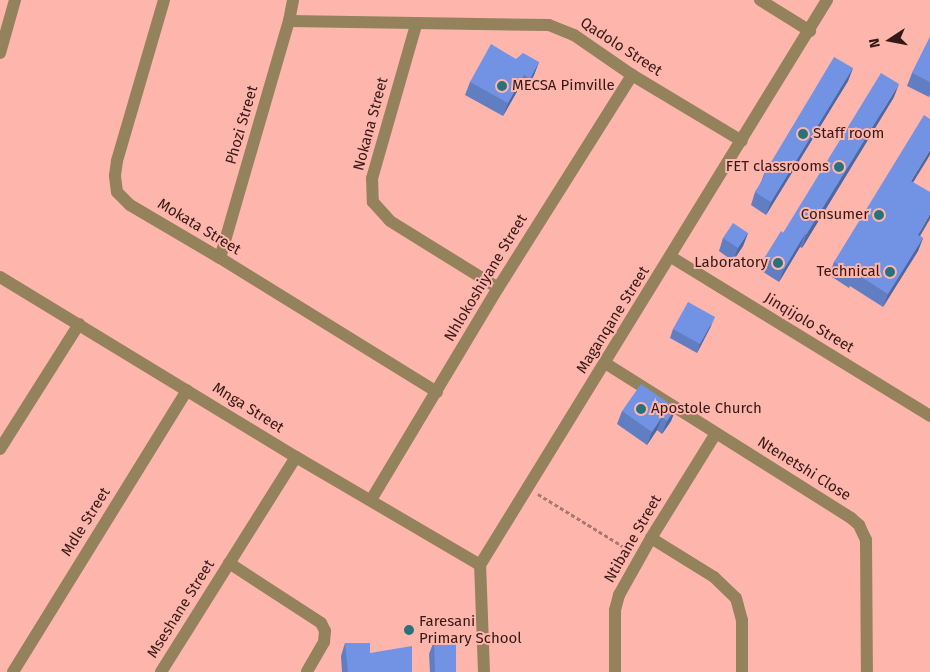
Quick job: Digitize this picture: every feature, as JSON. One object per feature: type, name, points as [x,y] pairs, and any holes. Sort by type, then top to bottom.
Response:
[{"type":"street","points":[[0,53],[15,0]]},
{"type":"street","name":"Mokata Street","points":[[164,0],[117,162],[114,176],[116,188],[130,205],[220,258],[437,392]]},
{"type":"street","name":"Phozi Street","points":[[220,258],[289,21],[293,0]]},
{"type":"street","points":[[760,0],[810,31]]},
{"type":"street","name":"Maganqane Street","points":[[480,565],[810,31],[827,0]]},
{"type":"street","name":"Qadolo Street","points":[[289,21],[416,25],[549,25],[574,35],[632,74],[742,141]]},
{"type":"street","name":"Nokana Street","points":[[416,25],[372,178],[373,202],[390,221],[498,288]]},
{"type":"street","name":"Nhlokoshiyane Street","points":[[371,500],[498,288],[632,74]]},
{"type":"street","name":"Jinqijolo Street","points":[[671,257],[930,416]]},
{"type":"street","name":"Mnga Street","points":[[0,277],[296,457],[480,565]]},
{"type":"street","points":[[0,449],[79,324]]},
{"type":"street","name":"Ntenetshi Close","points":[[605,363],[851,518],[862,530],[866,542],[866,672]]},
{"type":"street","name":"Mdle Street","points":[[13,672],[187,390]]},
{"type":"street","name":"Ntibane Street","points":[[615,672],[617,601],[651,538],[716,433]]},
{"type":"street","name":"Mseshane Street","points":[[161,672],[296,457]]},
{"type":"street","points":[[651,538],[714,577],[736,598],[742,620],[742,672]]},
{"type":"street","name":"Mseshane Street","points":[[229,563],[321,623],[324,631],[324,642],[308,672]]},
{"type":"street","points":[[480,565],[484,672]]},
{"type":"path","points":[[528,488],[640,557]]},
{"type":"building","points":[[930,37],[930,82],[912,73]]},
{"type":"building","points":[[491,44],[516,59],[523,53],[539,62],[530,79],[524,75],[508,103],[470,82]]},
{"type":"building","name":"Staff room","points":[[834,57],[853,68],[771,202],[755,192]]},
{"type":"building","name":"FET classrooms","points":[[881,73],[899,84],[784,269],[765,257],[781,231],[783,233]]},
{"type":"building","points":[[924,115],[930,119],[930,150],[911,181],[930,192],[930,214],[918,235],[923,238],[888,294],[834,262]]},
{"type":"building","points":[[733,223],[748,233],[738,248],[723,238]]},
{"type":"building","points":[[688,302],[715,317],[700,344],[673,329]]},
{"type":"building","points":[[641,384],[676,408],[667,421],[662,417],[652,432],[622,411]]},
{"type":"building","points":[[434,641],[456,641],[456,672],[435,672]]},
{"type":"building","points":[[345,643],[370,643],[370,653],[412,646],[412,672],[348,672]]},
{"type":"place","name":"MECSA Pimville","points":[[502,86]]},
{"type":"place","name":"Staff room","points":[[803,134]]},
{"type":"place","name":"FET classrooms","points":[[839,167]]},
{"type":"place","name":"Consumer","points":[[879,215]]},
{"type":"place","name":"Laboratory","points":[[778,263]]},
{"type":"place","name":"Technical","points":[[890,272]]},
{"type":"place","name":"Apostole Church","points":[[641,409]]},
{"type":"place","name":"Faresani Primary School","points":[[409,630]]}]
